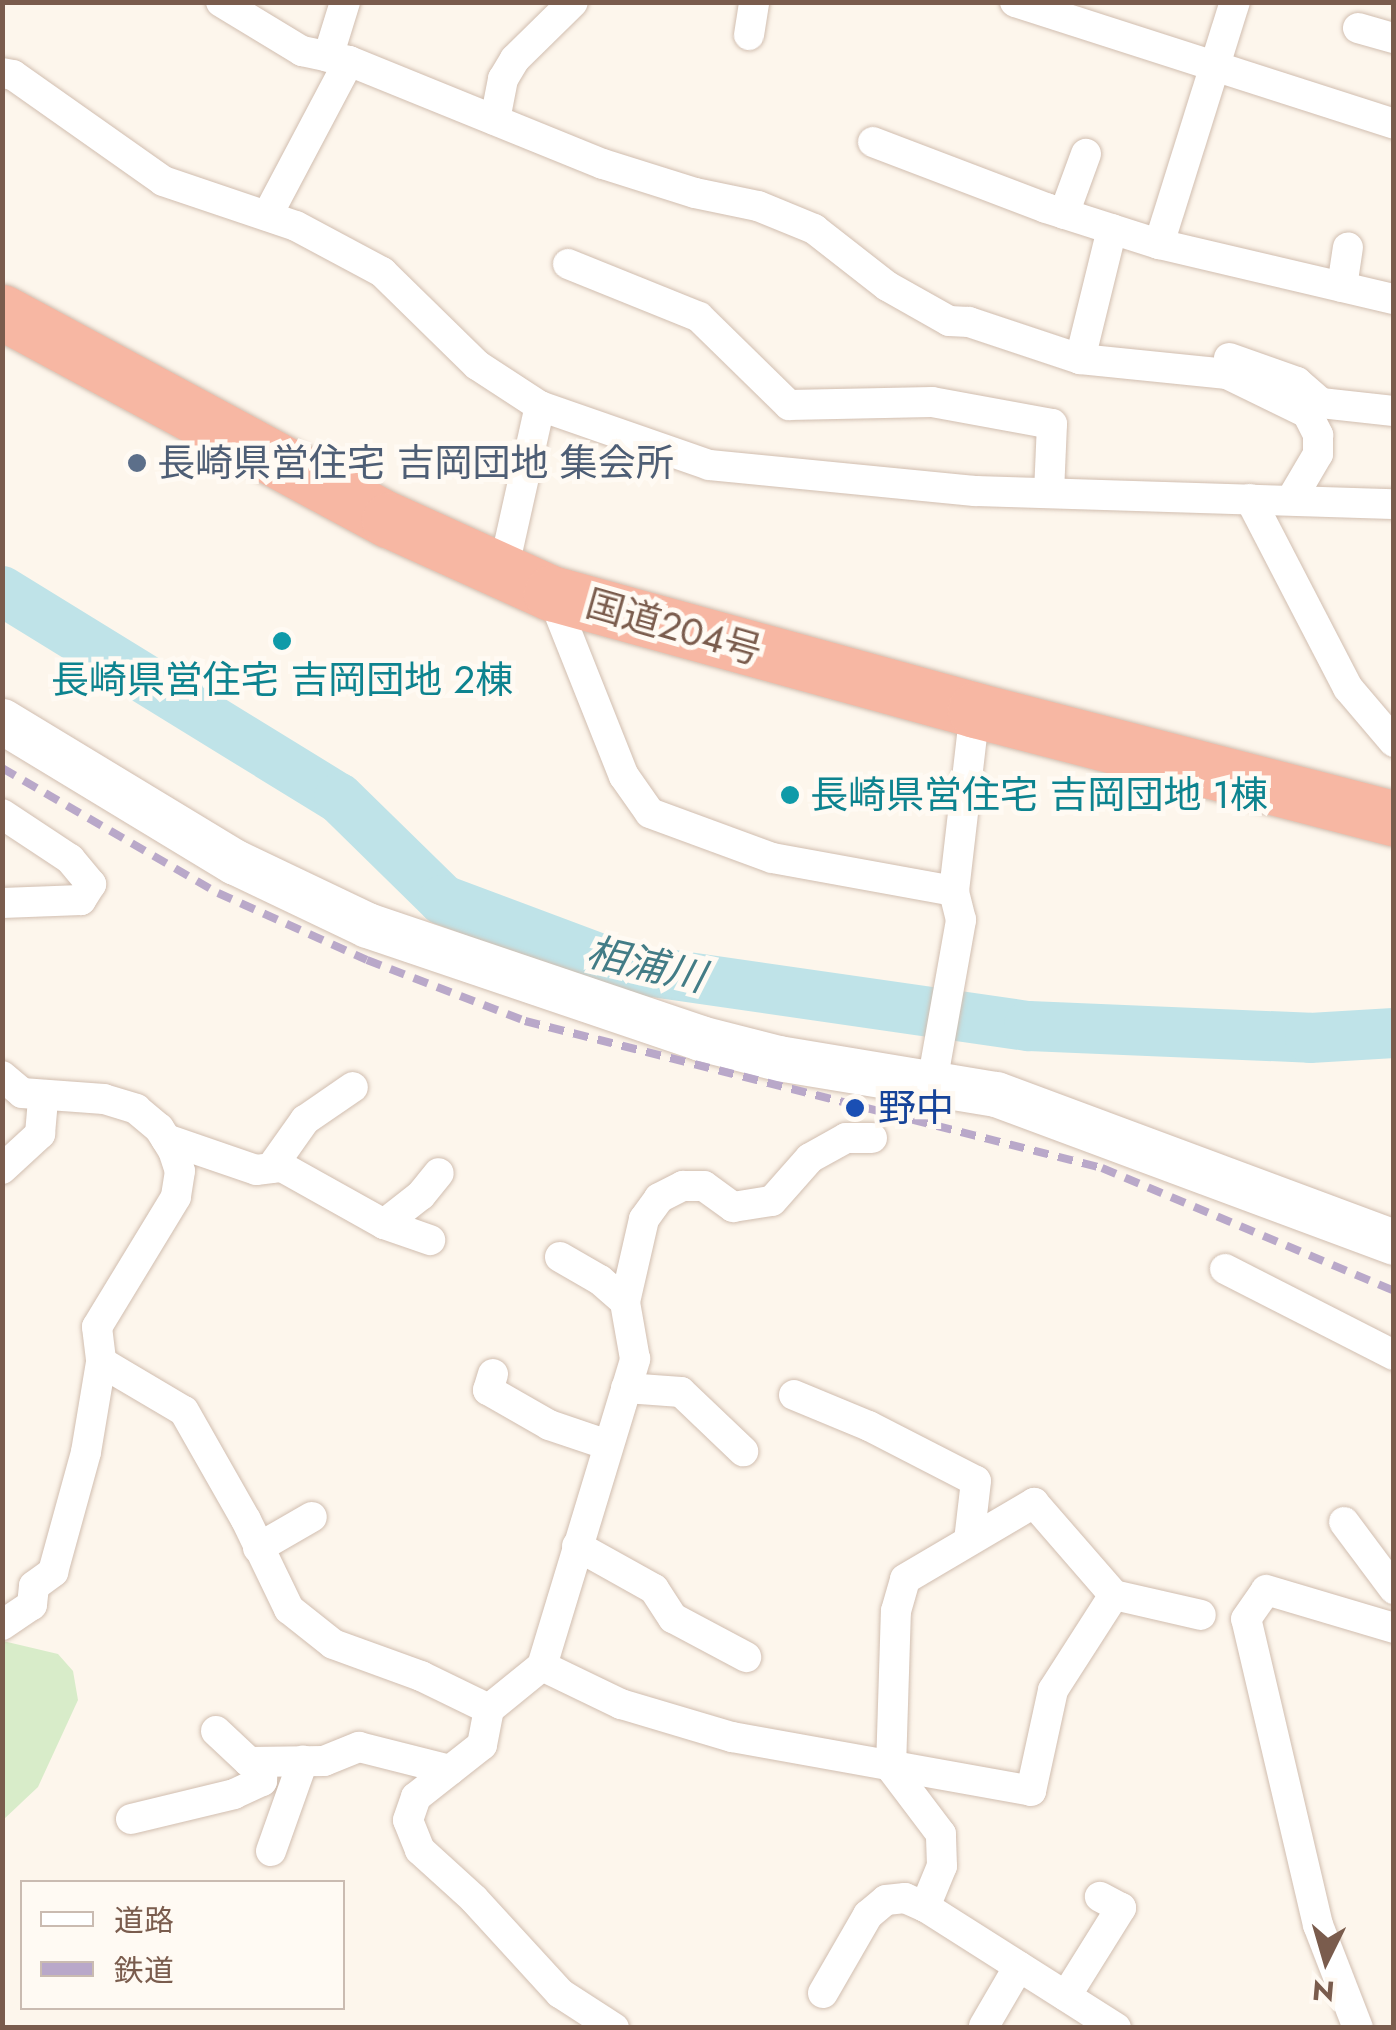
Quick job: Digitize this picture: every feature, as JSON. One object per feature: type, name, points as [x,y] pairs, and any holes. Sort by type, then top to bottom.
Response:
[{"type":"highway","name":"国道204号","points":[[2,312],[388,520],[527,582],[975,710],[1394,818]]},
{"type":"street","points":[[221,2],[302,51],[338,59],[603,164],[696,193],[758,206],[814,228],[887,286],[949,321],[969,322],[1090,351],[1162,378],[1227,374],[1307,413],[1318,435],[1318,454],[1292,500]]},
{"type":"street","points":[[267,216],[338,59],[346,2]]},
{"type":"street","points":[[494,120],[503,79],[515,59],[573,2]]},
{"type":"street","points":[[749,35],[754,2]]},
{"type":"street","points":[[1015,2],[1394,124]]},
{"type":"street","points":[[1160,244],[1235,2]]},
{"type":"street","points":[[1358,28],[1394,38]]},
{"type":"street","points":[[2,74],[12,75],[163,181],[296,226],[382,272],[478,365],[540,406],[709,465],[975,491],[1394,504]]},
{"type":"street","points":[[873,142],[1064,214],[1160,244],[1394,299]]},
{"type":"street","points":[[1064,214],[1086,154]]},
{"type":"street","points":[[1090,351],[1112,229]]},
{"type":"street","points":[[1342,286],[1348,247]]},
{"type":"street","points":[[568,264],[699,316],[789,404],[932,402],[1052,424],[1049,493]]},
{"type":"street","points":[[1090,351],[1191,350],[1232,359],[1297,382],[1321,403],[1394,412]]},
{"type":"street","points":[[540,406],[527,582],[624,776],[650,812],[772,858],[957,906]]},
{"type":"street","points":[[1250,499],[1348,688],[1394,742]]},
{"type":"street","points":[[936,1064],[957,906],[975,710]]},
{"type":"street","points":[[2,721],[236,862],[367,925],[700,1038],[778,1058],[936,1064],[996,1094],[1394,1242]]},
{"type":"street","points":[[2,814],[70,859],[91,884],[82,900],[2,904]]},
{"type":"street","points":[[2,1076],[22,1093],[104,1098],[136,1109],[166,1139],[180,1171],[176,1197],[97,1326],[100,1362],[86,1452],[53,1572],[34,1586],[32,1605],[2,1624]]},
{"type":"street","points":[[271,1168],[305,1120],[353,1087]]},
{"type":"street","points":[[2,1168],[40,1134],[43,1096]]},
{"type":"street","points":[[614,2028],[560,1993],[474,1900],[420,1850],[408,1820],[416,1797],[482,1746],[489,1709],[542,1666],[634,1359],[625,1302],[644,1219],[660,1198],[684,1186],[704,1186],[734,1207],[755,1207],[772,1201],[810,1158],[846,1138],[872,1138]]},
{"type":"street","points":[[166,1139],[256,1170],[282,1168],[384,1224],[430,1240]]},
{"type":"street","points":[[384,1224],[422,1195],[439,1173]]},
{"type":"street","points":[[560,1257],[600,1280],[625,1302]]},
{"type":"street","points":[[1225,1269],[1394,1355]]},
{"type":"street","points":[[100,1362],[184,1412],[288,1609],[333,1644],[421,1676],[489,1709]]},
{"type":"street","points":[[493,1374],[488,1390],[549,1424],[608,1445]]},
{"type":"street","points":[[626,1388],[681,1392],[743,1450]]},
{"type":"street","points":[[794,1394],[869,1426],[976,1481],[970,1540]]},
{"type":"street","points":[[925,1907],[942,1866],[940,1834],[890,1768],[896,1611],[905,1579],[1034,1503],[1114,1595],[1201,1616]]},
{"type":"street","points":[[258,1548],[312,1517]]},
{"type":"street","points":[[1344,1522],[1394,1589]]},
{"type":"street","points":[[577,1546],[654,1590],[672,1618],[716,1629],[746,1657]]},
{"type":"street","points":[[1358,2028],[1318,1925],[1246,1620],[1266,1590],[1394,1628]]},
{"type":"street","points":[[542,1666],[622,1704],[732,1737],[1031,1791],[1053,1690],[1114,1595]]},
{"type":"street","points":[[216,1731],[249,1762],[324,1761],[358,1747],[450,1770]]},
{"type":"street","points":[[270,1851],[303,1761]]},
{"type":"street","points":[[132,1820],[234,1794],[262,1781],[263,1762]]},
{"type":"street","points":[[1066,1996],[1121,1908],[1100,1897]]},
{"type":"street","points":[[823,1993],[868,1915],[886,1900],[905,1898],[1116,2028]]},
{"type":"street","points":[[984,2026],[1018,1966]]},
{"type":"green space","points":[[3,1641],[58,1654],[73,1671],[78,1700],[38,1787],[3,1820]]},
{"type":"waterway","name":"相浦川","points":[[2,591],[339,798],[443,900],[625,968],[1029,1026],[1310,1038],[1394,1033]]},
{"type":"railway","points":[[2,768],[218,893],[367,960],[525,1021],[1102,1168],[1394,1291]]},
{"type":"place","name":"長崎県営住宅 吉岡団地 集会所","points":[[137,463]]},
{"type":"place","name":"長崎県営住宅 吉岡団地 2棟","points":[[282,641]]},
{"type":"place","name":"長崎県営住宅 吉岡団地 1棟","points":[[790,795]]},
{"type":"place","name":"野中","points":[[855,1108]]}]
